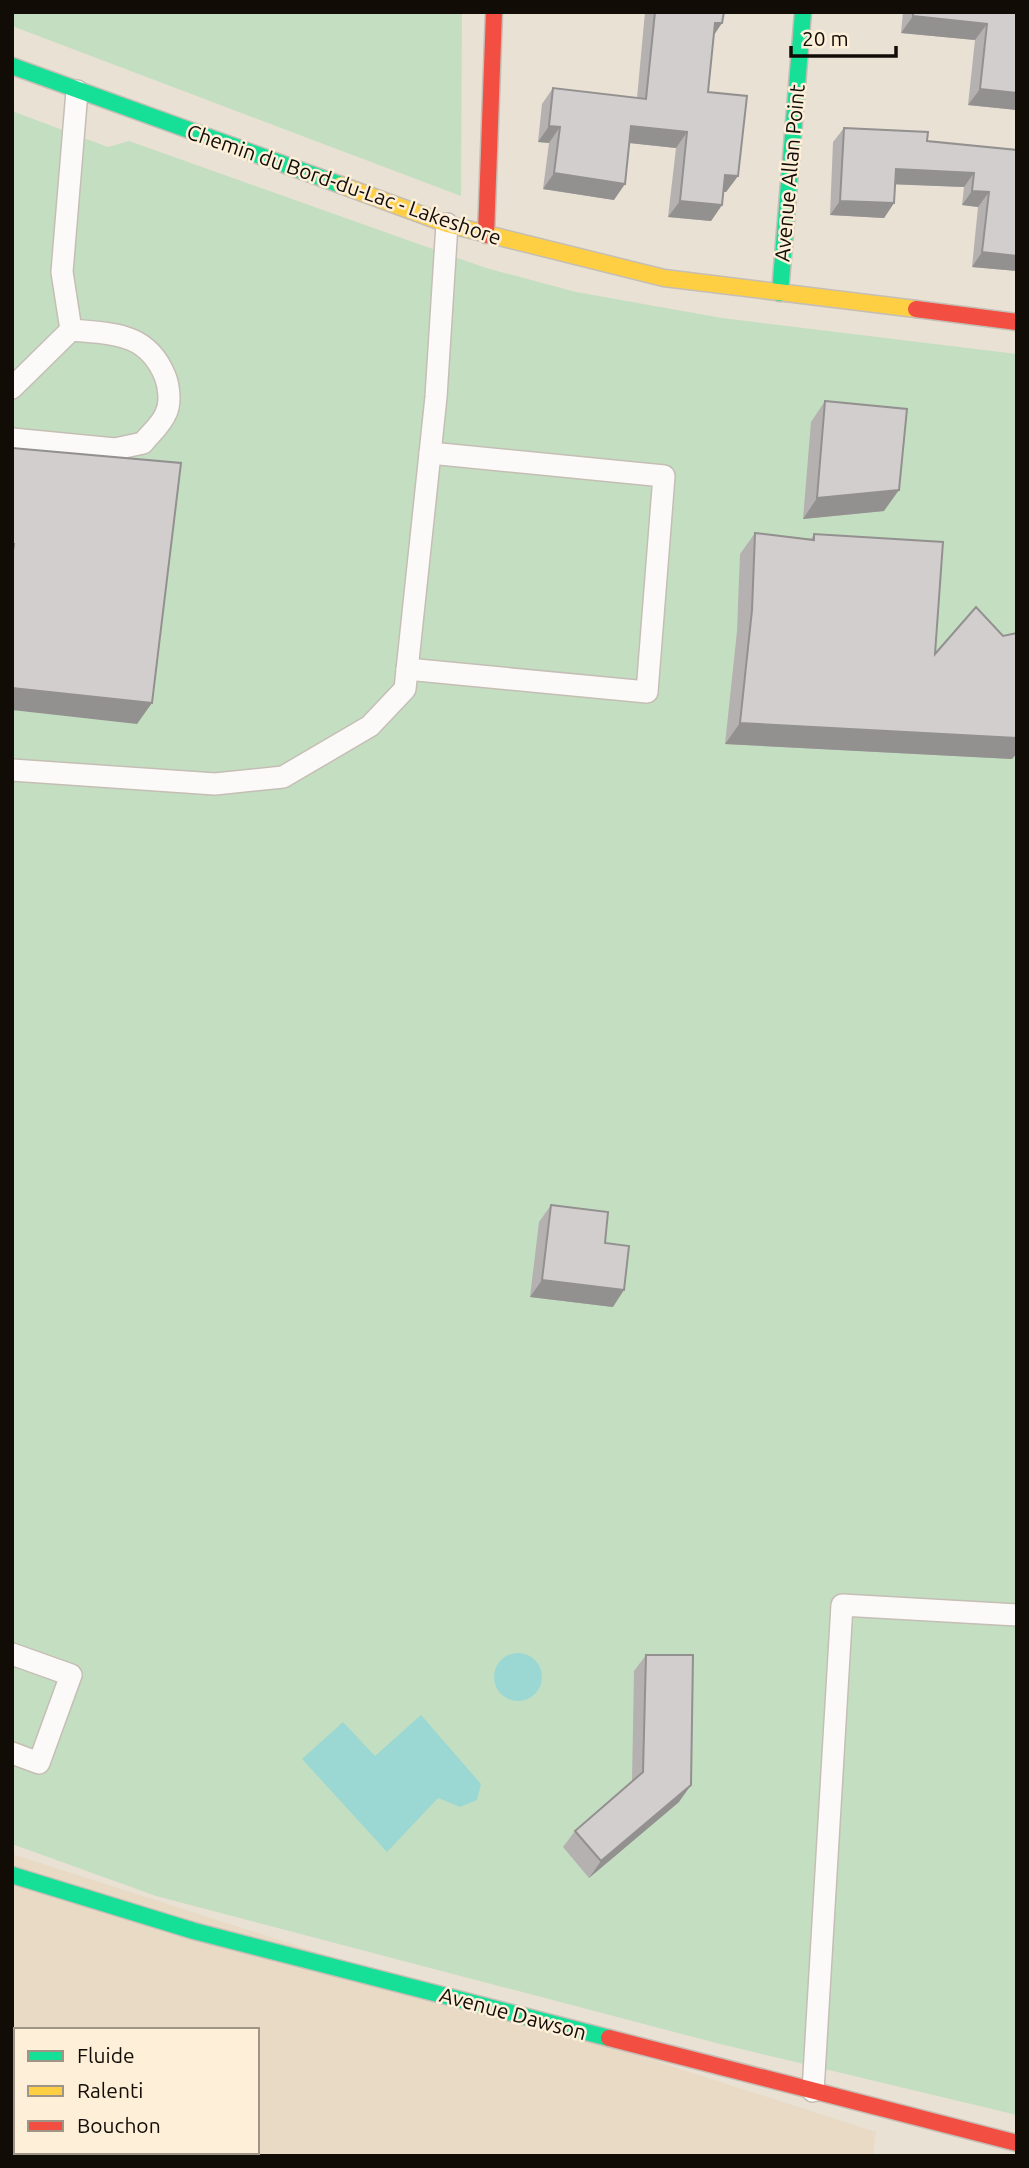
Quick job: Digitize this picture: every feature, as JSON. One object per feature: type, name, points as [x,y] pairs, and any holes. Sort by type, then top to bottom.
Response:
[{"type":"street","points":[[486,235],[494,12]]},
{"type":"street","name":"Avenue Allan Point","points":[[780,293],[803,12]]},
{"type":"street","name":"Chemin du Bord-du-Lac - Lakeshore","points":[[12,66],[447,224],[486,235],[664,278],[1017,322]]},
{"type":"street","name":"Avenue Dawson","points":[[12,1875],[194,1931],[1017,2143]]},
{"type":"lane","points":[[71,330],[62,272],[77,91]]},
{"type":"lane","points":[[12,770],[215,784],[283,778],[370,726],[405,689],[430,453],[447,224]]},
{"type":"lane","points":[[12,388],[71,330],[117,334],[139,342],[158,358],[169,385],[167,413],[143,443],[115,449],[12,439]]},
{"type":"lane","points":[[407,669],[648,692],[664,475],[430,453]]},
{"type":"lane","points":[[813,2091],[842,1605],[1017,1615]]},
{"type":"lane","points":[[12,1654],[71,1675],[40,1763],[12,1753]]},
{"type":"shaded area","points":[[12,1854],[876,2132],[873,2156],[12,2156]]},
{"type":"green space","points":[[12,12],[462,12],[461,196],[12,26]]},
{"type":"green space","points":[[12,111],[108,147],[129,141],[486,268],[576,292],[722,318],[1017,354],[1017,2115],[720,2044],[156,1896],[12,1844]]},
{"type":"water","points":[[518,1653],[535,1660],[542,1677],[535,1694],[518,1701],[501,1694],[494,1677],[501,1660]]},
{"type":"water","points":[[421,1715],[481,1784],[477,1800],[460,1807],[438,1798],[387,1852],[302,1759],[343,1722],[375,1756]]},
{"type":"building","points":[[655,12],[724,12],[722,23],[715,23],[708,92],[747,96],[738,176],[725,175],[722,205],[680,201],[687,132],[631,126],[625,184],[554,173],[560,127],[549,126],[553,88],[646,99]]},
{"type":"building","points":[[913,12],[1017,12],[1017,93],[980,89],[987,24],[913,16]]},
{"type":"building","points":[[844,128],[928,132],[927,141],[1017,150],[1017,256],[982,252],[989,192],[972,191],[974,173],[896,169],[894,203],[840,201]]},
{"type":"building","points":[[825,401],[907,409],[899,490],[817,498]]},
{"type":"building","points":[[12,448],[181,463],[152,703],[12,688]]},
{"type":"building","points":[[755,533],[814,540],[814,534],[943,542],[935,654],[976,607],[1003,636],[1017,633],[1017,738],[740,723],[752,610]]},
{"type":"building","points":[[551,1205],[608,1212],[605,1243],[629,1246],[624,1290],[542,1280]]},
{"type":"building","points":[[646,1655],[693,1655],[691,1785],[601,1861],[575,1831],[643,1772]]},
{"type":"building","points":[[12,2102],[14,2154],[156,2154],[156,2156],[12,2156]]},
{"type":"traffic: fast","points":[[780,293],[803,12]]},
{"type":"traffic: fast","points":[[12,66],[341,185]]},
{"type":"traffic: fast","points":[[12,1875],[194,1931],[609,2038]]},
{"type":"traffic: slow","points":[[341,185],[447,224],[664,278],[916,309]]},
{"type":"traffic: jam","points":[[486,235],[494,12]]},
{"type":"traffic: jam","points":[[916,309],[1017,322]]},
{"type":"traffic: jam","points":[[609,2038],[1017,2143]]}]
